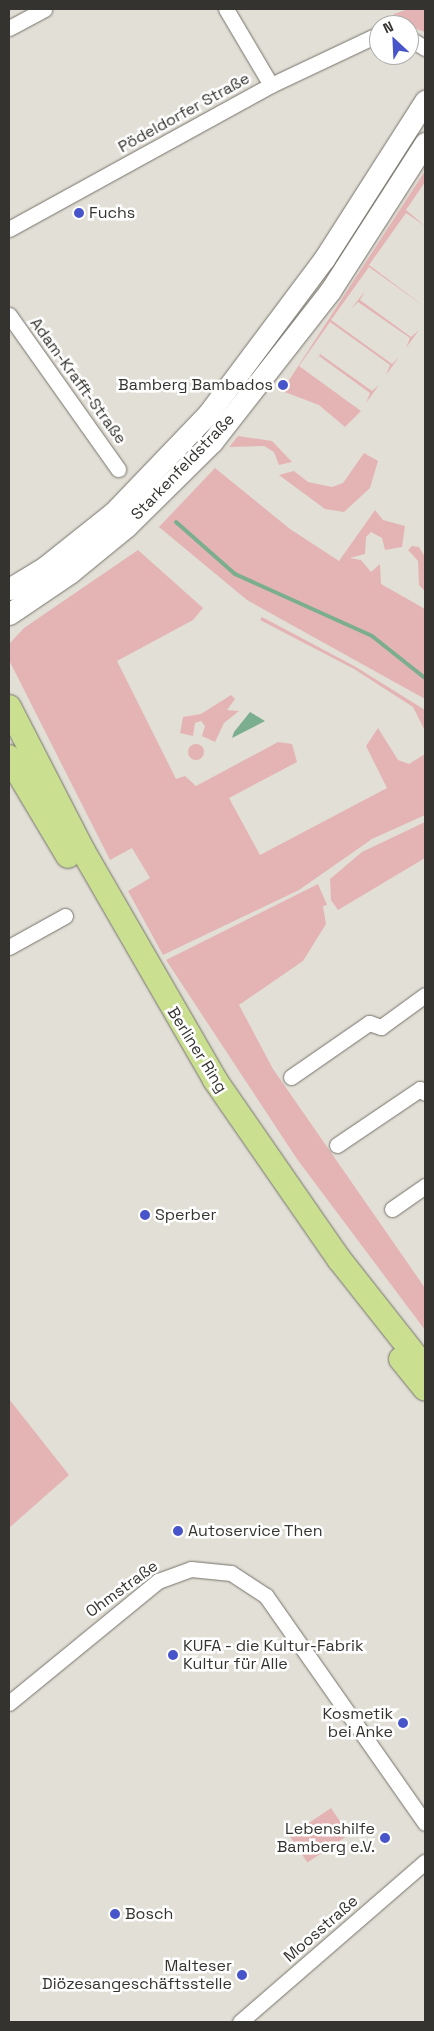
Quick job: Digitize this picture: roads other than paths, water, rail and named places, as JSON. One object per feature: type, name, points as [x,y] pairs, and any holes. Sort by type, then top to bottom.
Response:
[{"type":"main road","name":"Starkenfeldstraße","points":[[9,589],[76,544],[149,478],[222,396],[310,278],[425,101]]},
{"type":"main road","name":"Starkenfeldstraße","points":[[9,614],[89,558],[191,464],[330,291],[425,143]]},
{"type":"main road","points":[[310,278],[330,291]]},
{"type":"main road","name":"Berliner Ring","points":[[9,707],[83,851],[210,1072],[339,1259],[425,1368]]},
{"type":"main road","name":"Berliner Ring","points":[[9,757],[224,1120],[313,1247],[425,1389]]},
{"type":"street","points":[[9,28],[44,9]]},
{"type":"street","points":[[226,9],[271,86]]},
{"type":"street","name":"Pödeldorfer Straße","points":[[9,228],[271,86],[369,39]]},
{"type":"street","name":"Adam-Krafft-Straße","points":[[9,315],[118,469]]},
{"type":"street","points":[[9,947],[65,916]]},
{"type":"street","points":[[291,1077],[369,1023],[381,1027],[425,995]]},
{"type":"street","points":[[337,1145],[420,1089],[425,1093]]},
{"type":"street","points":[[392,1209],[425,1186]]},
{"type":"street","name":"Ohmstraße","points":[[9,1703],[158,1581],[191,1569],[231,1573],[266,1596],[425,1823]]},
{"type":"street","name":"Moosstraße","points":[[240,2022],[425,1862]]},
{"type":"waterway","points":[[176,522],[235,574],[372,636],[425,678]]},
{"type":"place","name":"Fuchs","points":[[79,213]]},
{"type":"place","name":"Bamberg Bambados","points":[[283,385]]},
{"type":"place","name":"Sperber","points":[[145,1215]]},
{"type":"place","name":"Autoservice Then","points":[[178,1531]]},
{"type":"place","name":"KUFA - die Kultur-Fabrik Kultur für Alle","points":[[173,1655]]},
{"type":"place","name":"Kosmetik bei Anke","points":[[403,1723]]},
{"type":"place","name":"Lebenshilfe Bamberg e.V.","points":[[385,1838]]},
{"type":"place","name":"Bosch","points":[[115,1914]]},
{"type":"place","name":"Malteser Diözesangeschäftsstelle","points":[[242,1975]]}]
